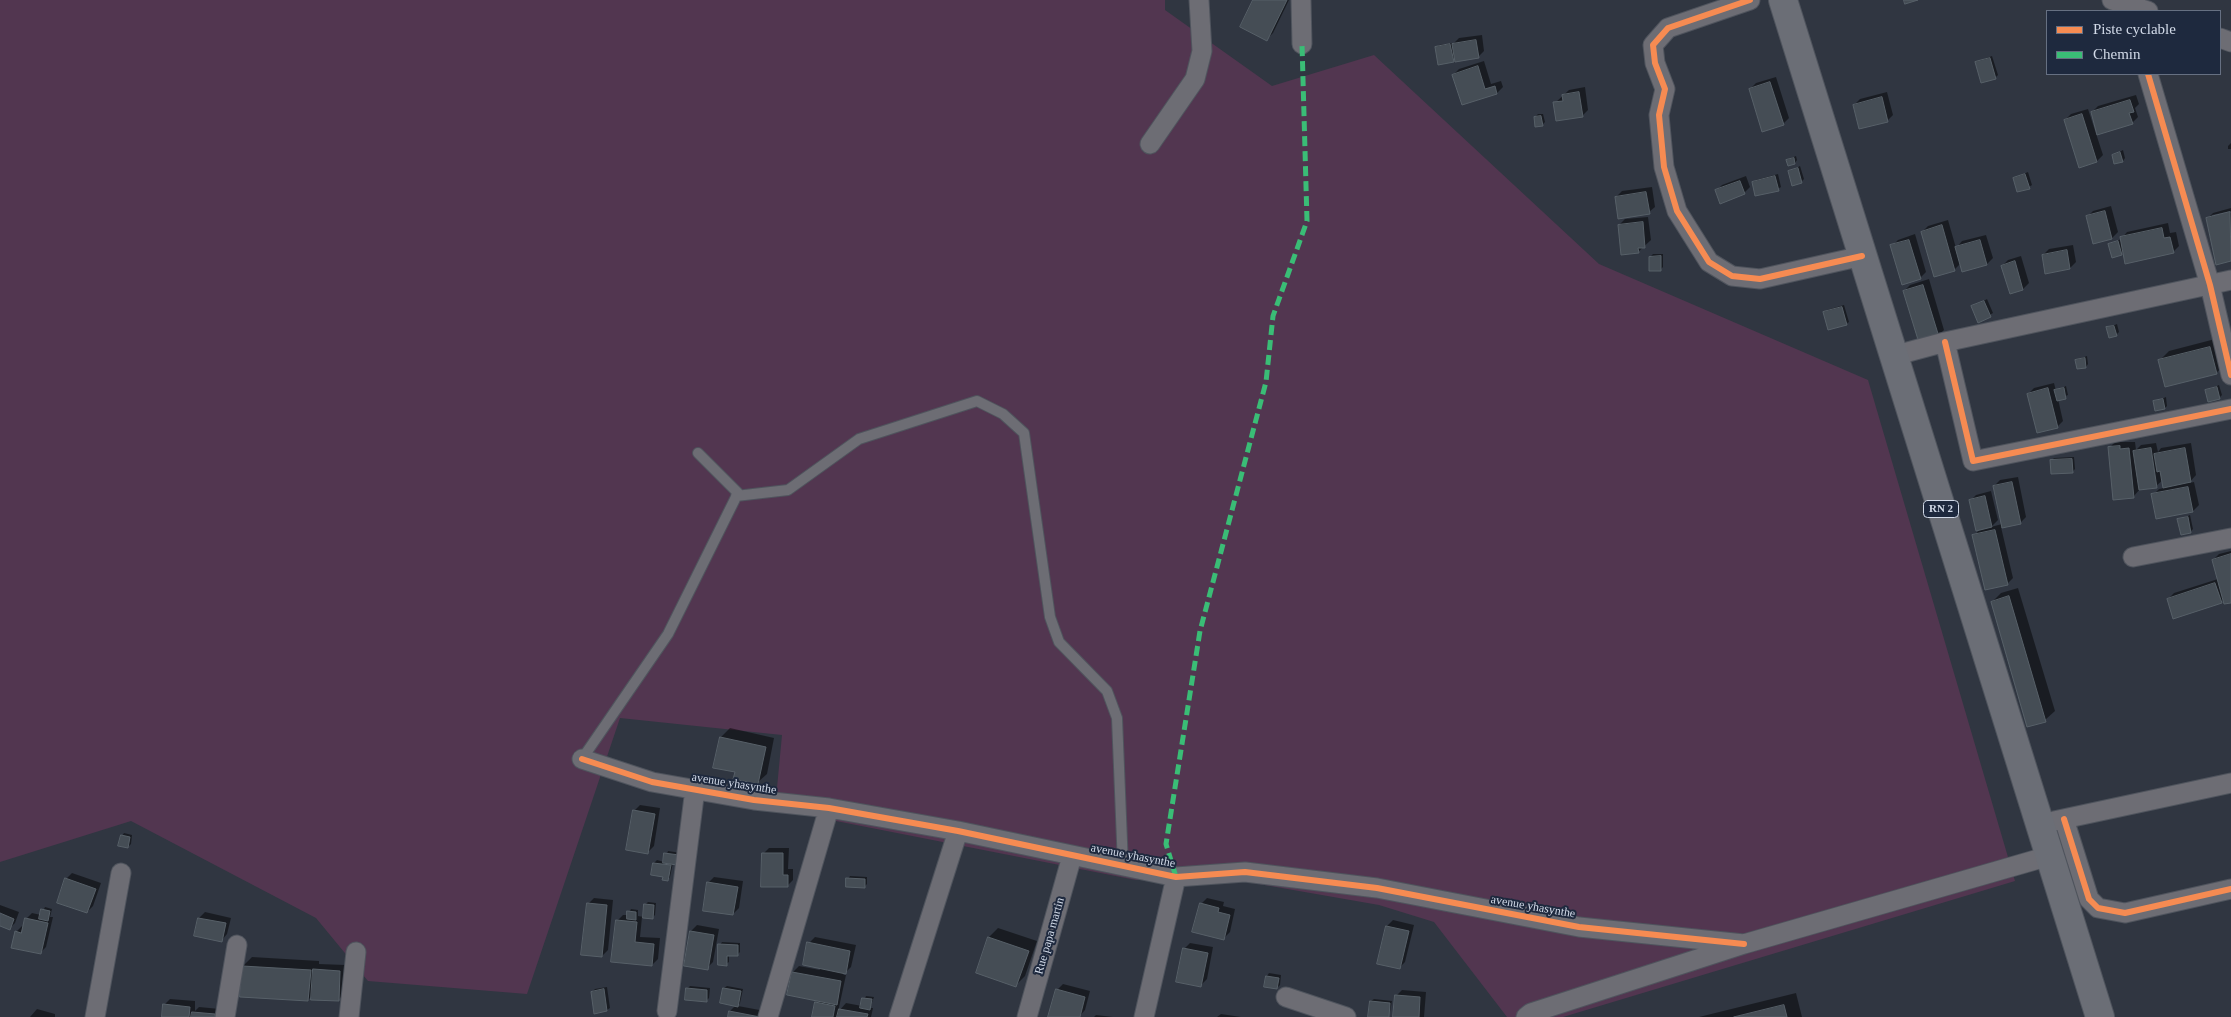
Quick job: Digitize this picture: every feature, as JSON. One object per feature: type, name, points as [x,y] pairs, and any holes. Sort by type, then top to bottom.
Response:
[{"type":"highway","name":"RN 2","points":[[1783,0],[1893,356],[2052,821],[2049,856],[2100,1017]]},
{"type":"street","points":[[1150,144],[1196,79],[1202,51],[1199,0]]},
{"type":"street","points":[[1301,0],[1302,44]]},
{"type":"street","points":[[1750,0],[1668,28],[1653,45],[1655,64],[1665,89],[1659,115],[1664,167],[1677,211],[1709,262],[1732,276],[1760,279],[1862,256]]},
{"type":"street","points":[[2120,4],[2144,10]]},
{"type":"street","points":[[2148,75],[2210,285],[2231,375]]},
{"type":"street","points":[[1893,356],[1945,342],[2231,280]]},
{"type":"street","points":[[1945,342],[1973,461],[2231,409]]},
{"type":"street","points":[[2134,557],[2231,538]]},
{"type":"street","name":"avenue yhasynthe","points":[[582,759],[652,782],[754,800],[829,808],[958,831],[1176,876],[1245,872],[1377,888],[1579,927],[1744,944]]},
{"type":"street","points":[[2231,783],[2052,821],[2089,899],[2098,908],[2110,912],[2125,913],[2231,889]]},
{"type":"street","points":[[667,1011],[695,789]]},
{"type":"street","points":[[768,1017],[829,808]]},
{"type":"street","points":[[899,1017],[958,831]]},
{"type":"street","name":"Rue papa martin","points":[[1027,1017],[1072,856]]},
{"type":"street","points":[[1526,1017],[1532,1013],[1744,944],[2049,856]]},
{"type":"street","points":[[95,1017],[121,873]]},
{"type":"street","points":[[1144,1017],[1176,876]]},
{"type":"street","points":[[225,1017],[237,945]]},
{"type":"street","points":[[349,1017],[356,952]]},
{"type":"street","points":[[1286,997],[1346,1017]]},
{"type":"lane","points":[[736,496],[788,490],[859,438],[978,401],[1003,414],[1024,433],[1050,617],[1059,642],[1107,691],[1117,718],[1122,866]]},
{"type":"lane","points":[[582,759],[668,634],[738,493],[698,452]]},
{"type":"shaded area","points":[[0,0],[1165,0],[1165,10],[1272,86],[1374,55],[1599,264],[1868,380],[2015,881],[1563,1017],[1507,1017],[1434,922],[1379,905],[1196,873],[1136,880],[775,809],[782,735],[620,718],[527,994],[368,981],[316,918],[131,821],[0,862]]},
{"type":"building","points":[[1253,0],[1287,0],[1267,41],[1240,27]]},
{"type":"building","points":[[1904,0],[1918,0],[1905,4]]},
{"type":"building","points":[[1476,40],[1479,58],[1455,62],[1452,44]]},
{"type":"building","points":[[1450,44],[1454,62],[1438,65],[1435,47]]},
{"type":"building","points":[[1990,58],[1996,79],[1981,83],[1975,62]]},
{"type":"building","points":[[1478,66],[1485,89],[1495,86],[1497,94],[1462,105],[1452,75]]},
{"type":"building","points":[[1770,82],[1784,125],[1762,132],[1749,89]]},
{"type":"building","points":[[1579,92],[1583,117],[1556,121],[1553,102],[1563,101],[1562,95]]},
{"type":"building","points":[[1882,97],[1888,122],[1859,129],[1853,105]]},
{"type":"building","points":[[2130,100],[2134,112],[2129,113],[2133,124],[2097,135],[2091,112]]},
{"type":"building","points":[[2082,114],[2097,162],[2079,168],[2064,120]]},
{"type":"building","points":[[1541,116],[1543,126],[1535,127],[1534,117]]},
{"type":"building","points":[[2120,152],[2123,162],[2114,164],[2112,155]]},
{"type":"building","points":[[1794,158],[1795,164],[1788,166],[1786,160]]},
{"type":"building","points":[[1798,168],[1802,183],[1792,186],[1788,171]]},
{"type":"building","points":[[2025,174],[2030,189],[2017,192],[2013,178]]},
{"type":"building","points":[[1775,176],[1779,191],[1755,196],[1752,182]]},
{"type":"building","points":[[1740,181],[1745,194],[1720,204],[1715,190]]},
{"type":"building","points":[[1646,192],[1650,214],[1618,219],[1615,197]]},
{"type":"building","points":[[2105,211],[2112,239],[2093,244],[2086,216]]},
{"type":"building","points":[[2230,212],[2231,261],[2216,265],[2206,218]]},
{"type":"building","points":[[1643,222],[1645,248],[1638,248],[1639,253],[1621,255],[1618,225]]},
{"type":"building","points":[[1942,225],[1955,271],[1934,277],[1921,232]]},
{"type":"building","points":[[2162,228],[2164,238],[2170,237],[2174,253],[2125,264],[2120,237]]},
{"type":"building","points":[[1909,240],[1921,279],[1902,285],[1890,245]]},
{"type":"building","points":[[1980,240],[1987,265],[1962,272],[1955,247]]},
{"type":"building","points":[[2118,241],[2122,255],[2112,258],[2108,244]]},
{"type":"building","points":[[2067,250],[2070,269],[2045,274],[2042,255]]},
{"type":"building","points":[[1661,256],[1661,271],[1649,271],[1649,257]]},
{"type":"building","points":[[2015,261],[2023,290],[2010,294],[2001,266]]},
{"type":"building","points":[[1923,285],[1939,337],[1919,343],[1903,291]]},
{"type":"building","points":[[1984,301],[1991,317],[1978,323],[1971,306]]},
{"type":"building","points":[[1842,307],[1847,325],[1828,330],[1823,312]]},
{"type":"building","points":[[2114,326],[2117,336],[2109,338],[2106,327]]},
{"type":"building","points":[[2210,347],[2217,374],[2165,387],[2158,360]]},
{"type":"building","points":[[2085,358],[2086,368],[2077,369],[2075,360]]},
{"type":"building","points":[[2217,387],[2220,399],[2208,402],[2205,390]]},
{"type":"building","points":[[2048,388],[2058,428],[2037,433],[2027,394]]},
{"type":"building","points":[[2064,388],[2066,399],[2057,401],[2054,390]]},
{"type":"building","points":[[2163,399],[2165,409],[2155,411],[2153,401]]},
{"type":"building","points":[[2120,446],[2120,449],[2129,448],[2134,498],[2113,500],[2108,447]]},
{"type":"building","points":[[2151,448],[2157,488],[2139,490],[2133,451]]},
{"type":"building","points":[[2185,448],[2191,482],[2163,488],[2160,471],[2157,472],[2154,454]]},
{"type":"building","points":[[2072,459],[2073,473],[2051,474],[2050,460]]},
{"type":"building","points":[[2012,482],[2021,524],[2002,528],[1993,486]]},
{"type":"building","points":[[2188,487],[2193,512],[2156,519],[2151,494]]},
{"type":"building","points":[[1985,496],[1992,527],[1976,531],[1969,500]]},
{"type":"building","points":[[2188,517],[2191,533],[2181,535],[2177,519]]},
{"type":"building","points":[[1995,530],[2008,585],[1985,590],[1972,535]]},
{"type":"building","points":[[2231,554],[2231,603],[2224,604],[2212,560]]},
{"type":"building","points":[[2215,583],[2222,603],[2173,619],[2167,599]]},
{"type":"building","points":[[2009,596],[2046,722],[2027,727],[1991,602]]},
{"type":"building","points":[[720,737],[766,747],[758,784],[733,779],[735,772],[713,768]]},
{"type":"building","points":[[633,810],[655,814],[648,854],[626,850]]},
{"type":"building","points":[[121,835],[130,837],[128,848],[118,846]]},
{"type":"building","points":[[664,853],[679,855],[677,865],[663,863]]},
{"type":"building","points":[[762,853],[783,853],[783,875],[788,875],[788,887],[761,887]]},
{"type":"building","points":[[653,863],[671,865],[668,881],[662,880],[663,877],[651,875]]},
{"type":"building","points":[[65,878],[96,889],[87,913],[57,903]]},
{"type":"building","points":[[846,878],[865,879],[865,888],[846,887]]},
{"type":"building","points":[[707,882],[738,887],[733,915],[703,911]]},
{"type":"building","points":[[587,903],[607,905],[602,957],[581,955]]},
{"type":"building","points":[[1200,903],[1219,908],[1218,912],[1230,915],[1224,940],[1192,932]]},
{"type":"building","points":[[644,904],[654,905],[653,919],[643,918]]},
{"type":"building","points":[[41,909],[50,911],[48,921],[39,919]]},
{"type":"building","points":[[627,911],[636,912],[636,920],[627,919]]},
{"type":"building","points":[[0,913],[14,919],[10,930],[0,926]]},
{"type":"building","points":[[25,918],[48,923],[41,954],[11,948],[15,931],[21,933]]},
{"type":"building","points":[[198,918],[226,923],[222,942],[194,936]]},
{"type":"building","points":[[616,920],[637,922],[635,942],[654,944],[652,966],[611,962]]},
{"type":"building","points":[[1386,926],[1409,931],[1400,969],[1377,964]]},
{"type":"building","points":[[690,931],[714,935],[708,970],[684,966]]},
{"type":"building","points":[[988,937],[1029,951],[1016,987],[976,973]]},
{"type":"building","points":[[807,942],[850,951],[846,974],[803,965]]},
{"type":"building","points":[[718,944],[738,945],[738,956],[727,956],[727,966],[718,965]]},
{"type":"building","points":[[1183,948],[1208,953],[1201,987],[1176,982]]},
{"type":"building","points":[[242,966],[311,970],[308,1001],[240,997]]},
{"type":"building","points":[[313,969],[340,971],[339,1001],[311,1000]]},
{"type":"building","points":[[792,972],[841,981],[837,1005],[787,995]]},
{"type":"building","points":[[1266,976],[1279,978],[1277,989],[1264,987]]},
{"type":"building","points":[[686,988],[707,990],[707,1002],[685,1000]]},
{"type":"building","points":[[723,988],[741,991],[738,1007],[720,1003]]},
{"type":"building","points":[[604,989],[607,1011],[594,1014],[591,992]]},
{"type":"building","points":[[1056,989],[1085,997],[1080,1017],[1048,1017]]},
{"type":"building","points":[[1395,995],[1420,997],[1419,1017],[1393,1017]]},
{"type":"building","points":[[862,998],[872,999],[870,1010],[860,1008]]},
{"type":"building","points":[[1370,1001],[1390,1003],[1389,1017],[1368,1017]]},
{"type":"building","points":[[815,1002],[835,1006],[833,1017],[812,1017]]},
{"type":"building","points":[[163,1004],[190,1007],[189,1017],[162,1017]]},
{"type":"building","points":[[1784,1005],[1787,1017],[1734,1017]]},
{"type":"building","points":[[839,1009],[868,1014],[867,1017],[837,1017]]},
{"type":"building","points":[[729,1011],[760,1017],[728,1017]]},
{"type":"building","points":[[192,1012],[215,1014],[215,1017],[191,1017]]},
{"type":"marked path","points":[[1176,877],[1166,844],[1200,631],[1266,382],[1273,316],[1307,221],[1302,44]]},
{"type":"cycle path","points":[[1750,0],[1668,28],[1653,45],[1655,63],[1665,89],[1659,115],[1664,167],[1677,211],[1709,262],[1732,276],[1760,279],[1862,256]]},
{"type":"cycle path","points":[[2148,75],[2210,285],[2231,375]]},
{"type":"cycle path","points":[[1945,342],[1973,461],[2231,409]]},
{"type":"cycle path","points":[[582,759],[652,782],[754,800],[829,808],[958,831],[1176,877],[1245,872],[1377,888],[1579,927],[1744,944]]},
{"type":"cycle path","points":[[2064,819],[2089,899],[2098,908],[2125,913],[2231,889]]}]
